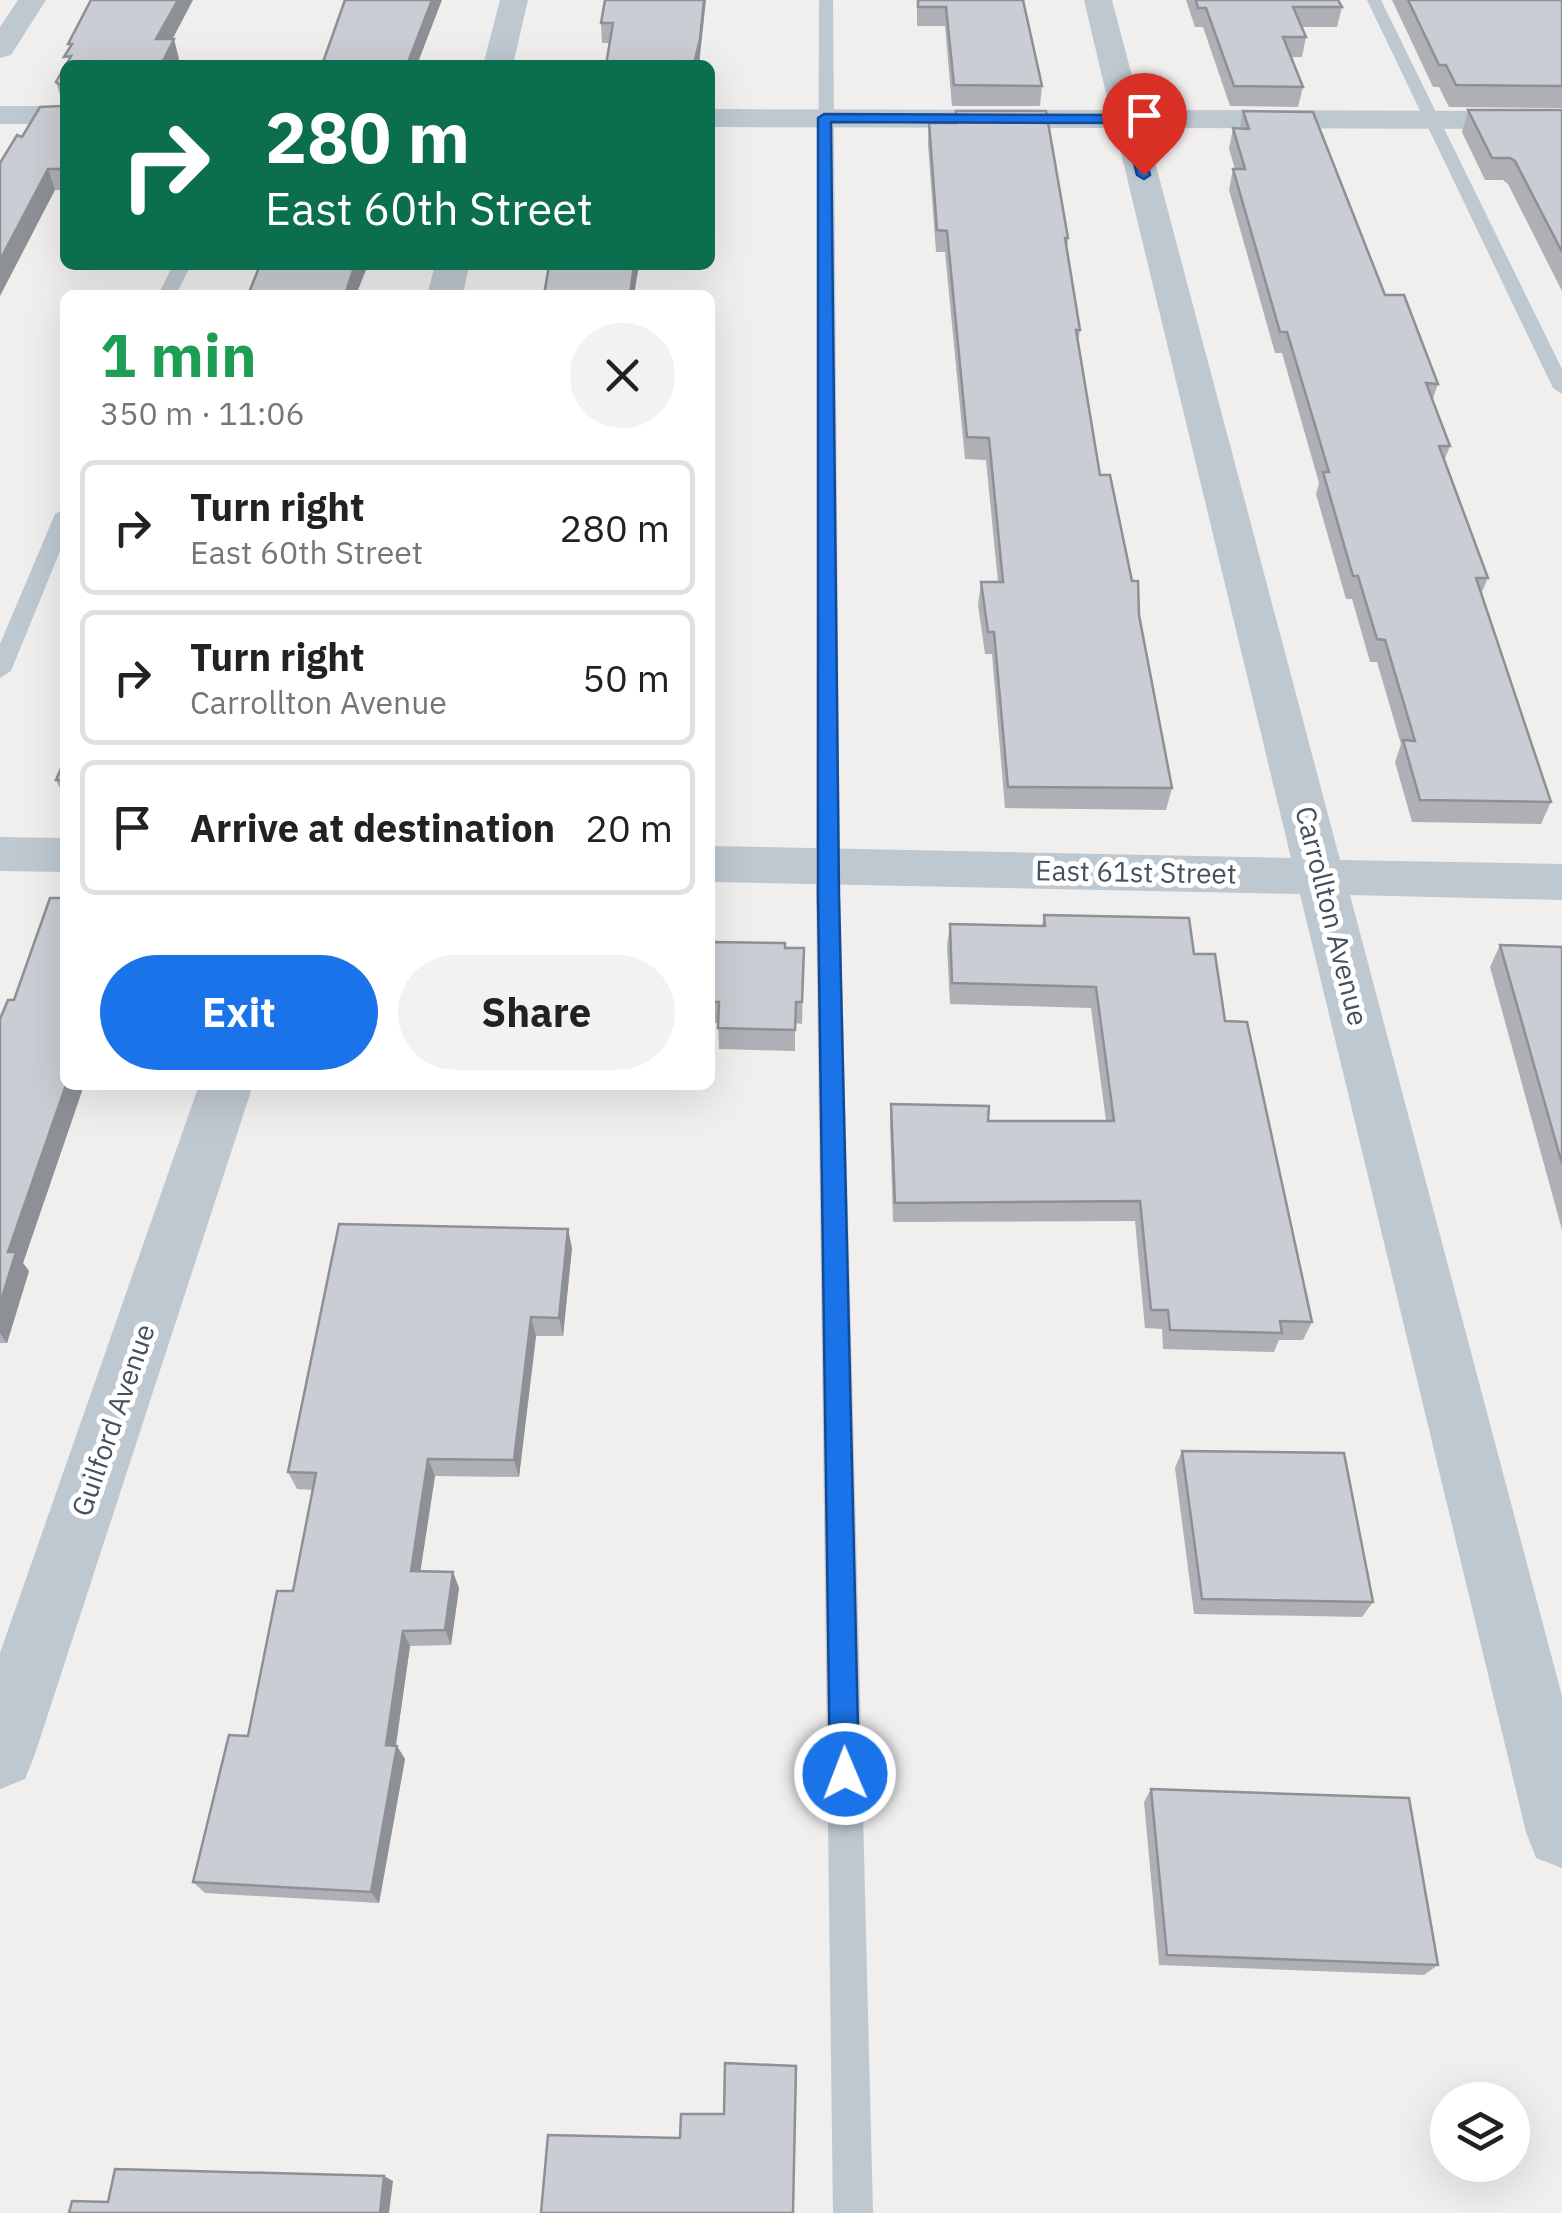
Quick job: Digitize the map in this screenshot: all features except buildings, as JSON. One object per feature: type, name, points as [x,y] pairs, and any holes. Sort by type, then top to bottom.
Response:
[{"type":"street","points":[[0,49],[32,0]]},
{"type":"street","points":[[499,60],[514,0]]},
{"type":"street","name":"Carrollton Avenue","points":[[1098,0],[1562,1832]]},
{"type":"street","points":[[0,115],[60,116]]},
{"type":"street","points":[[715,118],[1562,120]]},
{"type":"street","points":[[0,854],[60,855]]},
{"type":"street","name":"East 61st Street","points":[[715,864],[1562,882]]},
{"type":"street","name":"Guilford Avenue","points":[[0,1754],[224,1090]]},
{"type":"lane","points":[[826,0],[828,866],[853,2213]]},
{"type":"lane","points":[[1374,0],[1562,388]]},
{"type":"lane","points":[[0,670],[60,526]]},
{"type":"route","points":[[845,1774],[828,895],[824,118],[1130,119],[1144,175]]}]
